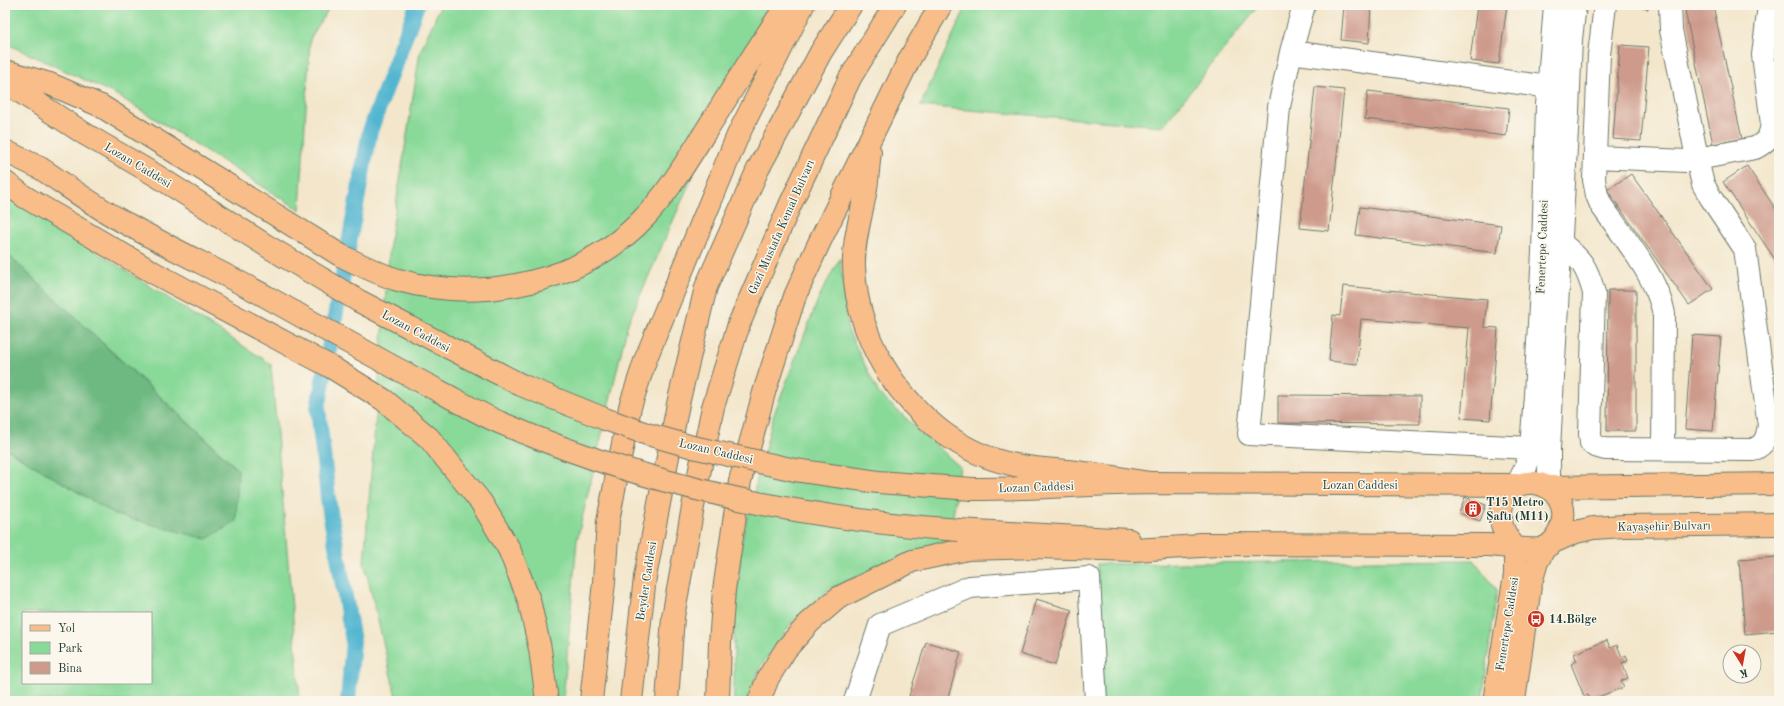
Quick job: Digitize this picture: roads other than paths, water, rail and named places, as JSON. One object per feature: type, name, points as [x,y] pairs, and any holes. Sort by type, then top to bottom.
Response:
[{"type":"main road","points":[[5,71],[50,84],[101,106],[347,258],[374,271],[398,280],[427,286],[455,289],[513,286],[533,282],[574,268],[627,234],[658,202],[683,167],[765,37],[787,5]]},
{"type":"main road","points":[[591,701],[604,582],[608,521],[630,407],[646,358],[738,135],[803,5]]},
{"type":"main road","name":"Beyder Caddesi","points":[[631,701],[645,577],[678,404],[706,287],[758,169],[821,52],[851,5]]},
{"type":"main road","name":"Gazi Mustafa Kemal Bulvarı","points":[[667,701],[673,617],[701,464],[713,407],[742,317],[790,205],[850,78],[895,5]]},
{"type":"main road","points":[[718,701],[724,590],[740,481],[765,389],[795,296],[910,58],[941,5]]},
{"type":"main road","name":"Lozan Caddesi","points":[[5,82],[85,134],[157,176],[267,246],[359,301],[521,385],[605,419],[647,434],[693,447],[795,470],[878,482],[972,489],[1020,489],[1071,485],[1150,484],[1517,486]]},
{"type":"main road","points":[[871,136],[866,193],[858,223],[854,265],[858,298],[864,325],[882,364],[906,399],[934,427],[950,439],[971,451],[996,460],[1026,467],[1084,473],[1150,484]]},
{"type":"main road","points":[[5,151],[40,168],[126,224],[266,297],[355,348],[500,423],[637,473],[717,494],[823,516],[892,525],[959,530],[1217,545],[1490,545],[1527,549],[1548,545],[1559,533],[1563,521],[1563,508],[1555,492],[1549,487],[1532,483],[1517,486],[1504,498],[1500,519],[1504,532],[1515,547]]},
{"type":"main road","points":[[5,182],[25,197],[156,274],[331,367],[384,400],[429,438],[481,502],[509,549],[529,600],[540,649],[547,701]]},
{"type":"main road","points":[[1549,487],[1779,484]]},
{"type":"main road","name":"Kayaşehir Bulvarı","points":[[1548,545],[1576,532],[1593,528],[1624,526],[1779,524]]},
{"type":"main road","points":[[759,701],[768,678],[786,650],[809,623],[838,598],[912,561],[968,549],[1037,547],[1134,550],[1217,545]]},
{"type":"main road","name":"Fenertepe Caddesi","points":[[1514,701],[1530,586],[1537,562],[1548,545]]},
{"type":"main road","name":"Fenertepe Caddesi","points":[[1494,701],[1516,575],[1515,547]]},
{"type":"street","points":[[1304,5],[1291,52],[1279,107],[1249,434],[1531,448]]},
{"type":"street","name":"Fenertepe Caddesi","points":[[1517,486],[1526,467],[1531,448],[1541,290],[1549,86],[1555,5]]},
{"type":"street","name":"Fenertepe Caddesi","points":[[1549,487],[1548,448],[1561,243],[1571,39],[1575,5]]},
{"type":"street","points":[[1605,5],[1599,55],[1594,180],[1601,205],[1651,279],[1662,300],[1664,314],[1663,449]]},
{"type":"street","points":[[1561,243],[1578,257],[1588,272],[1594,293],[1591,443],[1605,449],[1753,450],[1763,445],[1767,437],[1768,426],[1745,249],[1703,184],[1671,30],[1670,5]]},
{"type":"street","points":[[1595,157],[1687,161],[1756,148],[1765,143],[1771,134],[1772,124],[1763,55],[1768,5]]},
{"type":"street","points":[[1291,52],[1549,86]]},
{"type":"street","points":[[855,701],[880,625],[970,587],[1089,578],[1096,701]]},
{"type":"waterway","points":[[348,701],[353,641],[329,506],[318,408],[370,131],[417,5]]},
{"type":"place","name":"T15 Metro Şaftı (M11)","points":[[1473,509]]},
{"type":"place","name":"14.Bölge","points":[[1536,619]]}]
